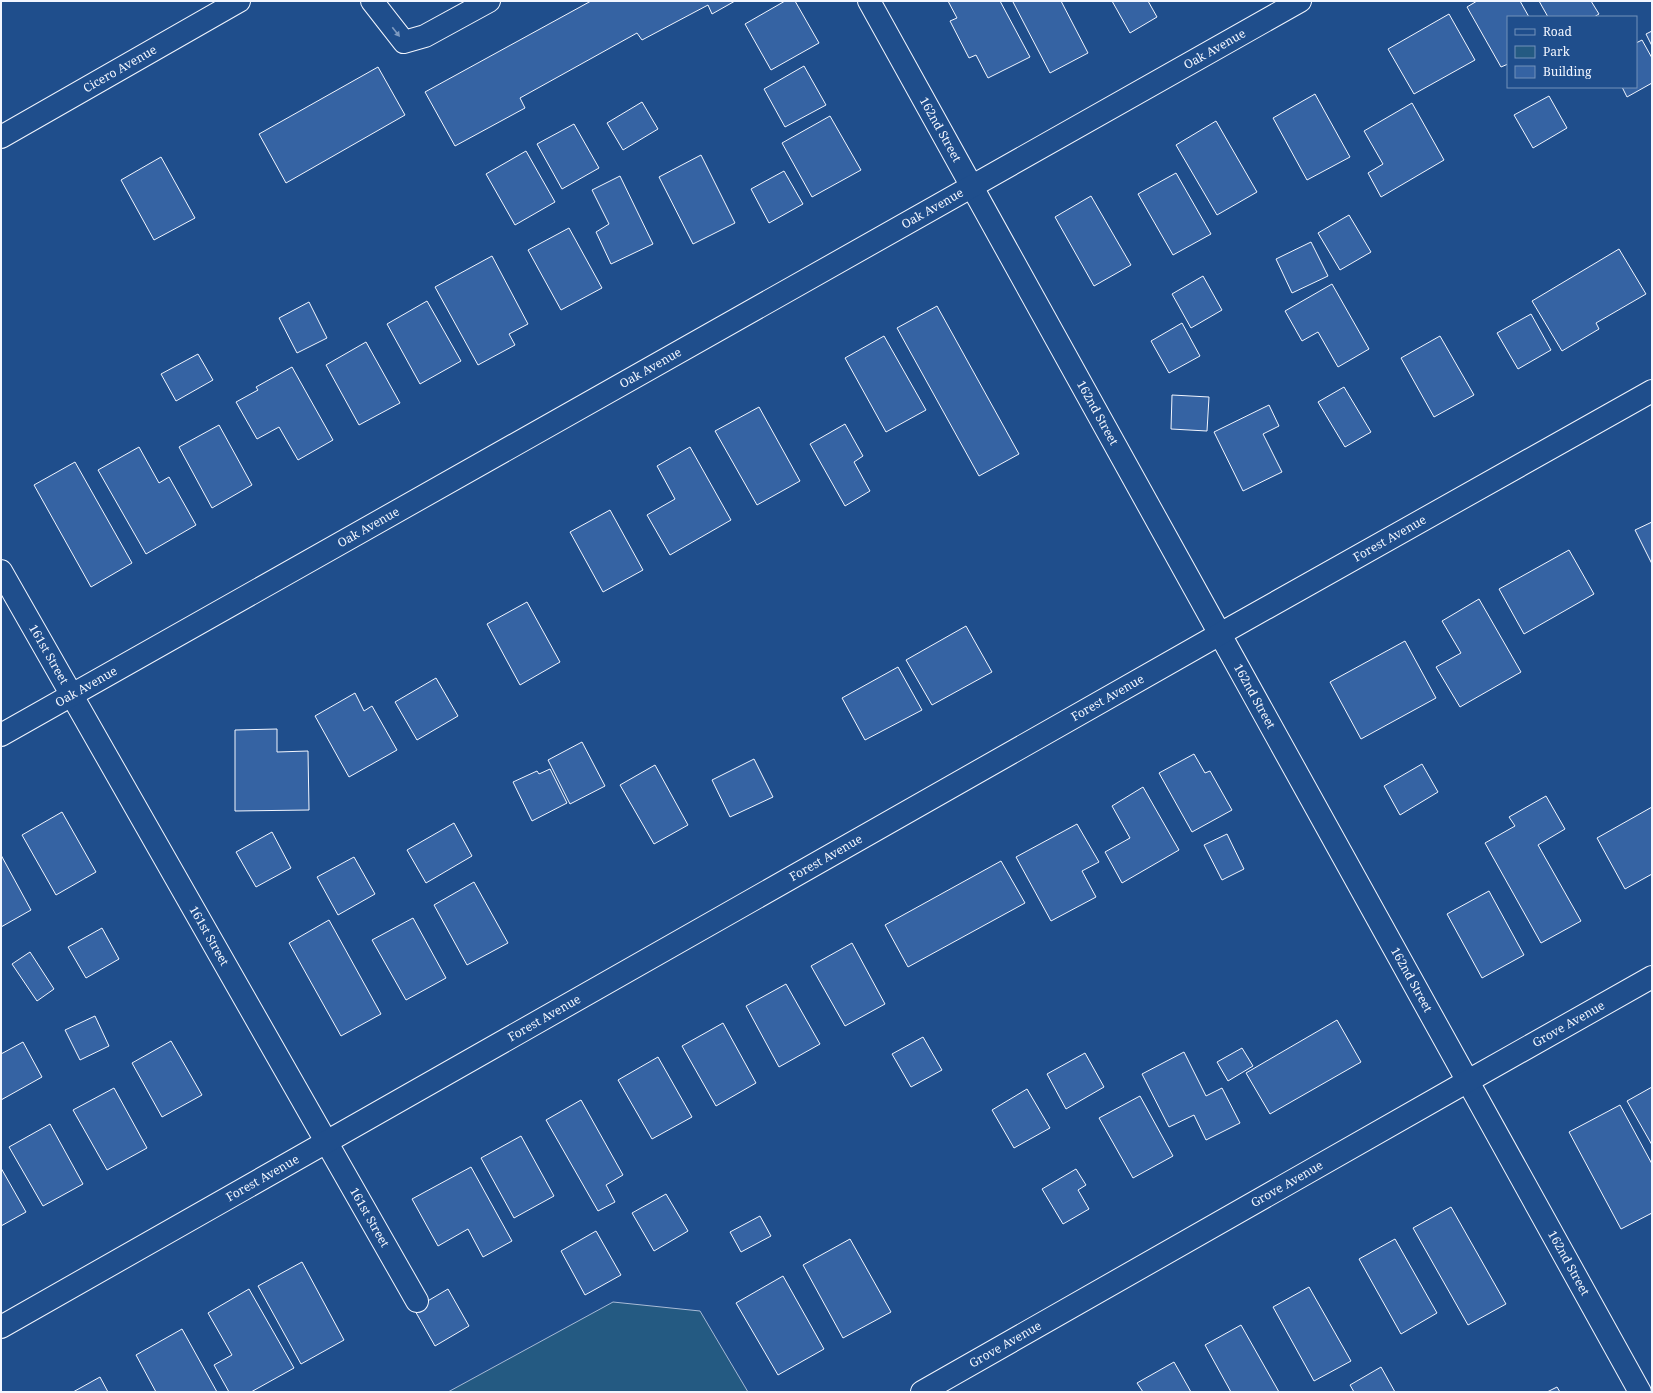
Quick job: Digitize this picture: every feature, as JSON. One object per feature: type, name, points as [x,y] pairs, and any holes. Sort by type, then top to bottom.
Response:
[{"type":"street","name":"Cicero Avenue","points":[[1,137],[239,1]]},
{"type":"street","points":[[372,1],[404,42],[425,36],[489,1]]},
{"type":"street","name":"162nd Street","points":[[869,1],[1640,1392]]},
{"type":"street","name":"Oak Avenue","points":[[1,735],[972,188],[1300,1]]},
{"type":"street","name":"Forest Avenue","points":[[1,1327],[1220,634],[1652,391]]},
{"type":"street","name":"161st Street","points":[[1,571],[417,1301]]},
{"type":"street","name":"Grove Avenue","points":[[922,1392],[1468,1080],[1652,977]]},
{"type":"green space","points":[[613,1302],[700,1311],[748,1392],[448,1392]]},
{"type":"building","points":[[591,1],[735,1],[712,14],[708,5],[642,40],[637,33],[520,98],[525,108],[455,146],[425,92]]},
{"type":"building","points":[[785,1],[795,1],[819,43],[771,70],[745,24]]},
{"type":"building","points":[[948,1],[1000,1],[1030,57],[988,78],[976,55],[969,58],[950,21],[957,18]]},
{"type":"building","points":[[1061,1],[1088,53],[1050,73],[1013,2]]},
{"type":"building","points":[[1112,1],[1148,1],[1157,17],[1130,33]]},
{"type":"building","points":[[1477,1],[1520,1],[1528,16],[1507,16],[1507,64],[1501,67],[1467,7]]},
{"type":"building","points":[[1539,1],[1591,1],[1599,14],[1596,16],[1547,16]]},
{"type":"building","points":[[1449,14],[1475,60],[1414,94],[1388,49]]},
{"type":"building","points":[[1652,31],[1652,46],[1646,34]]},
{"type":"building","points":[[1642,40],[1652,58],[1652,83],[1627,97],[1622,88],[1637,88],[1637,42]]},
{"type":"building","points":[[804,66],[826,105],[785,127],[764,89]]},
{"type":"building","points":[[378,67],[405,115],[286,183],[259,134]]},
{"type":"building","points":[[1315,94],[1350,157],[1307,180],[1273,118]]},
{"type":"building","points":[[1549,96],[1567,128],[1533,148],[1514,115]]},
{"type":"building","points":[[642,102],[658,129],[623,150],[607,123]]},
{"type":"building","points":[[1412,103],[1444,160],[1381,197],[1368,173],[1383,164],[1364,131]]},
{"type":"building","points":[[830,116],[861,170],[812,197],[782,143]]},
{"type":"building","points":[[1216,121],[1257,192],[1217,215],[1176,145]]},
{"type":"building","points":[[574,124],[599,168],[562,189],[537,144]]},
{"type":"building","points":[[526,151],[555,202],[515,225],[486,174]]},
{"type":"building","points":[[701,155],[735,223],[693,244],[659,177]]},
{"type":"building","points":[[161,157],[195,218],[154,240],[121,180]]},
{"type":"building","points":[[784,171],[803,204],[769,223],[751,189]]},
{"type":"building","points":[[1176,173],[1211,234],[1173,255],[1138,194]]},
{"type":"building","points":[[620,176],[653,244],[611,264],[596,232],[609,224],[592,190]]},
{"type":"building","points":[[1091,196],[1131,265],[1094,286],[1055,217]]},
{"type":"building","points":[[1349,215],[1371,252],[1340,270],[1318,233]]},
{"type":"building","points":[[569,228],[602,288],[561,310],[528,250]]},
{"type":"building","points":[[1311,242],[1328,276],[1292,293],[1276,259]]},
{"type":"building","points":[[1619,249],[1646,294],[1596,323],[1599,329],[1562,351],[1532,301]]},
{"type":"building","points":[[492,256],[528,324],[509,334],[515,345],[478,365],[435,287]]},
{"type":"building","points":[[1203,276],[1222,310],[1191,328],[1172,294]]},
{"type":"building","points":[[1332,284],[1369,349],[1338,367],[1318,332],[1302,341],[1285,311]]},
{"type":"building","points":[[427,301],[461,361],[420,384],[387,324]]},
{"type":"building","points":[[309,302],[327,338],[297,353],[279,318]]},
{"type":"building","points":[[937,306],[1019,454],[979,476],[897,328]]},
{"type":"building","points":[[1531,314],[1551,350],[1518,369],[1497,333]]},
{"type":"building","points":[[1182,323],[1200,356],[1169,373],[1151,341]]},
{"type":"building","points":[[884,336],[926,410],[886,432],[845,358]]},
{"type":"building","points":[[1440,336],[1474,395],[1434,417],[1401,358]]},
{"type":"building","points":[[366,342],[400,403],[359,425],[326,365]]},
{"type":"building","points":[[198,354],[213,380],[176,401],[161,374]]},
{"type":"building","points":[[292,367],[333,440],[298,460],[279,427],[257,439],[236,402],[258,390],[256,387]]},
{"type":"building","points":[[1344,387],[1371,432],[1345,447],[1318,402]]},
{"type":"building","points":[[1172,395],[1209,397],[1207,431],[1171,429]]},
{"type":"building","points":[[1269,405],[1279,426],[1263,434],[1282,472],[1243,491],[1214,432]]},
{"type":"building","points":[[759,407],[800,481],[757,505],[715,431]]},
{"type":"building","points":[[845,424],[863,456],[854,462],[870,491],[845,506],[810,444]]},
{"type":"building","points":[[219,425],[252,485],[212,508],[179,447]]},
{"type":"building","points":[[139,447],[159,483],[169,477],[196,525],[146,554],[98,470]]},
{"type":"building","points":[[690,447],[731,520],[670,555],[647,515],[675,499],[657,466]]},
{"type":"building","points":[[75,462],[132,563],[91,587],[34,485]]},
{"type":"building","points":[[610,510],[643,570],[603,592],[570,532]]},
{"type":"building","points":[[1652,522],[1652,564],[1635,530]]},
{"type":"building","points":[[1569,550],[1594,594],[1524,634],[1499,589]]},
{"type":"building","points":[[1479,599],[1521,672],[1460,707],[1436,667],[1461,653],[1442,621]]},
{"type":"building","points":[[527,602],[560,662],[520,685],[487,624]]},
{"type":"building","points":[[966,626],[992,672],[932,705],[906,660]]},
{"type":"building","points":[[1405,641],[1436,698],[1361,739],[1330,682]]},
{"type":"building","points":[[898,667],[922,710],[865,740],[842,698]]},
{"type":"building","points":[[436,678],[458,716],[417,740],[395,702]]},
{"type":"building","points":[[355,693],[364,711],[372,706],[397,750],[349,777],[315,716]]},
{"type":"building","points":[[277,729],[277,752],[308,751],[309,810],[235,811],[235,730]]},
{"type":"building","points":[[582,742],[605,786],[570,804],[548,760]]},
{"type":"building","points":[[1194,754],[1205,773],[1210,771],[1232,810],[1192,832],[1159,773]]},
{"type":"building","points":[[754,759],[773,797],[730,817],[712,780]]},
{"type":"building","points":[[1422,764],[1438,792],[1400,815],[1384,786]]},
{"type":"building","points":[[655,765],[688,825],[654,844],[620,785]]},
{"type":"building","points":[[550,769],[567,803],[532,821],[513,782],[537,771],[539,774]]},
{"type":"building","points":[[1143,787],[1179,850],[1122,883],[1105,852],[1130,838],[1112,806]]},
{"type":"building","points":[[1546,796],[1565,829],[1538,845],[1581,921],[1541,943],[1485,843],[1515,826],[1509,817]]},
{"type":"building","points":[[1652,807],[1652,874],[1625,889],[1597,838]]},
{"type":"building","points":[[62,812],[96,872],[56,895],[22,835]]},
{"type":"building","points":[[454,823],[472,856],[426,883],[407,850]]},
{"type":"building","points":[[1077,824],[1099,862],[1082,871],[1096,897],[1051,921],[1016,857]]},
{"type":"building","points":[[272,832],[291,868],[256,887],[236,852]]},
{"type":"building","points":[[1227,834],[1244,869],[1222,880],[1204,845]]},
{"type":"building","points":[[1,855],[31,910],[1,927]]},
{"type":"building","points":[[354,857],[375,894],[338,915],[317,877]]},
{"type":"building","points":[[1001,861],[1025,903],[908,967],[885,925]]},
{"type":"building","points":[[474,882],[508,943],[467,965],[434,905]]},
{"type":"building","points":[[1489,891],[1524,955],[1482,978],[1447,914]]},
{"type":"building","points":[[413,918],[446,978],[406,1000],[372,940]]},
{"type":"building","points":[[329,920],[381,1014],[341,1036],[289,943]]},
{"type":"building","points":[[102,928],[119,959],[86,978],[68,947]]},
{"type":"building","points":[[852,943],[885,1004],[845,1026],[811,966]]},
{"type":"building","points":[[30,952],[54,989],[37,1001],[12,964]]},
{"type":"building","points":[[786,984],[820,1044],[779,1067],[746,1006]]},
{"type":"building","points":[[95,1016],[109,1046],[80,1060],[65,1030]]},
{"type":"building","points":[[1337,1020],[1361,1062],[1270,1114],[1246,1073]]},
{"type":"building","points":[[723,1023],[756,1083],[716,1106],[682,1046]]},
{"type":"building","points":[[923,1037],[942,1070],[911,1087],[892,1054]]},
{"type":"building","points":[[171,1041],[202,1095],[162,1117],[132,1063]]},
{"type":"building","points":[[23,1042],[42,1077],[1,1100],[1,1054]]},
{"type":"building","points":[[1242,1048],[1253,1066],[1228,1081],[1217,1062]]},
{"type":"building","points":[[1184,1052],[1206,1096],[1222,1088],[1240,1123],[1206,1140],[1194,1115],[1169,1127],[1142,1074]]},
{"type":"building","points":[[1085,1053],[1104,1087],[1066,1109],[1047,1074]]},
{"type":"building","points":[[658,1057],[692,1117],[652,1139],[618,1080]]},
{"type":"building","points":[[1652,1087],[1652,1145],[1627,1101]]},
{"type":"building","points":[[114,1088],[147,1148],[107,1170],[73,1110]]},
{"type":"building","points":[[1027,1089],[1050,1128],[1014,1148],[992,1110]]},
{"type":"building","points":[[1140,1096],[1173,1156],[1133,1178],[1099,1118]]},
{"type":"building","points":[[581,1100],[623,1175],[606,1185],[615,1202],[598,1211],[546,1120]]},
{"type":"building","points":[[1620,1105],[1652,1164],[1652,1213],[1621,1229],[1569,1132]]},
{"type":"building","points":[[50,1124],[83,1184],[43,1206],[9,1147]]},
{"type":"building","points":[[521,1136],[554,1196],[514,1218],[481,1158]]},
{"type":"building","points":[[471,1167],[512,1241],[483,1257],[468,1229],[438,1246],[412,1199]]},
{"type":"building","points":[[1,1168],[26,1212],[1,1226]]},
{"type":"building","points":[[1076,1169],[1086,1185],[1078,1190],[1089,1209],[1063,1224],[1042,1189]]},
{"type":"building","points":[[666,1194],[688,1231],[654,1251],[632,1213]]},
{"type":"building","points":[[1451,1207],[1506,1304],[1468,1325],[1413,1228]]},
{"type":"building","points":[[760,1216],[771,1236],[741,1252],[730,1232]]},
{"type":"building","points":[[596,1231],[621,1275],[585,1295],[561,1251]]},
{"type":"building","points":[[850,1239],[891,1312],[843,1338],[803,1265]]},
{"type":"building","points":[[1395,1239],[1437,1313],[1401,1334],[1359,1259]]},
{"type":"building","points":[[302,1262],[344,1340],[301,1364],[258,1286]]},
{"type":"building","points":[[783,1276],[824,1349],[778,1375],[736,1303]]},
{"type":"building","points":[[1309,1287],[1351,1361],[1314,1381],[1273,1307]]},
{"type":"building","points":[[249,1289],[294,1368],[251,1392],[229,1392],[214,1365],[232,1355],[208,1313]]},
{"type":"building","points":[[448,1289],[469,1326],[435,1346],[414,1309]]},
{"type":"building","points":[[1241,1325],[1279,1392],[1231,1392],[1205,1345]]},
{"type":"building","points":[[182,1329],[217,1392],[156,1392],[136,1355]]},
{"type":"building","points":[[1174,1362],[1191,1392],[1143,1392],[1137,1383]]},
{"type":"building","points":[[1381,1367],[1395,1392],[1354,1392],[1350,1385]]},
{"type":"building","points":[[100,1377],[108,1392],[73,1392]]},
{"type":"building","points":[[1557,1387],[1560,1392],[1547,1392]]}]
